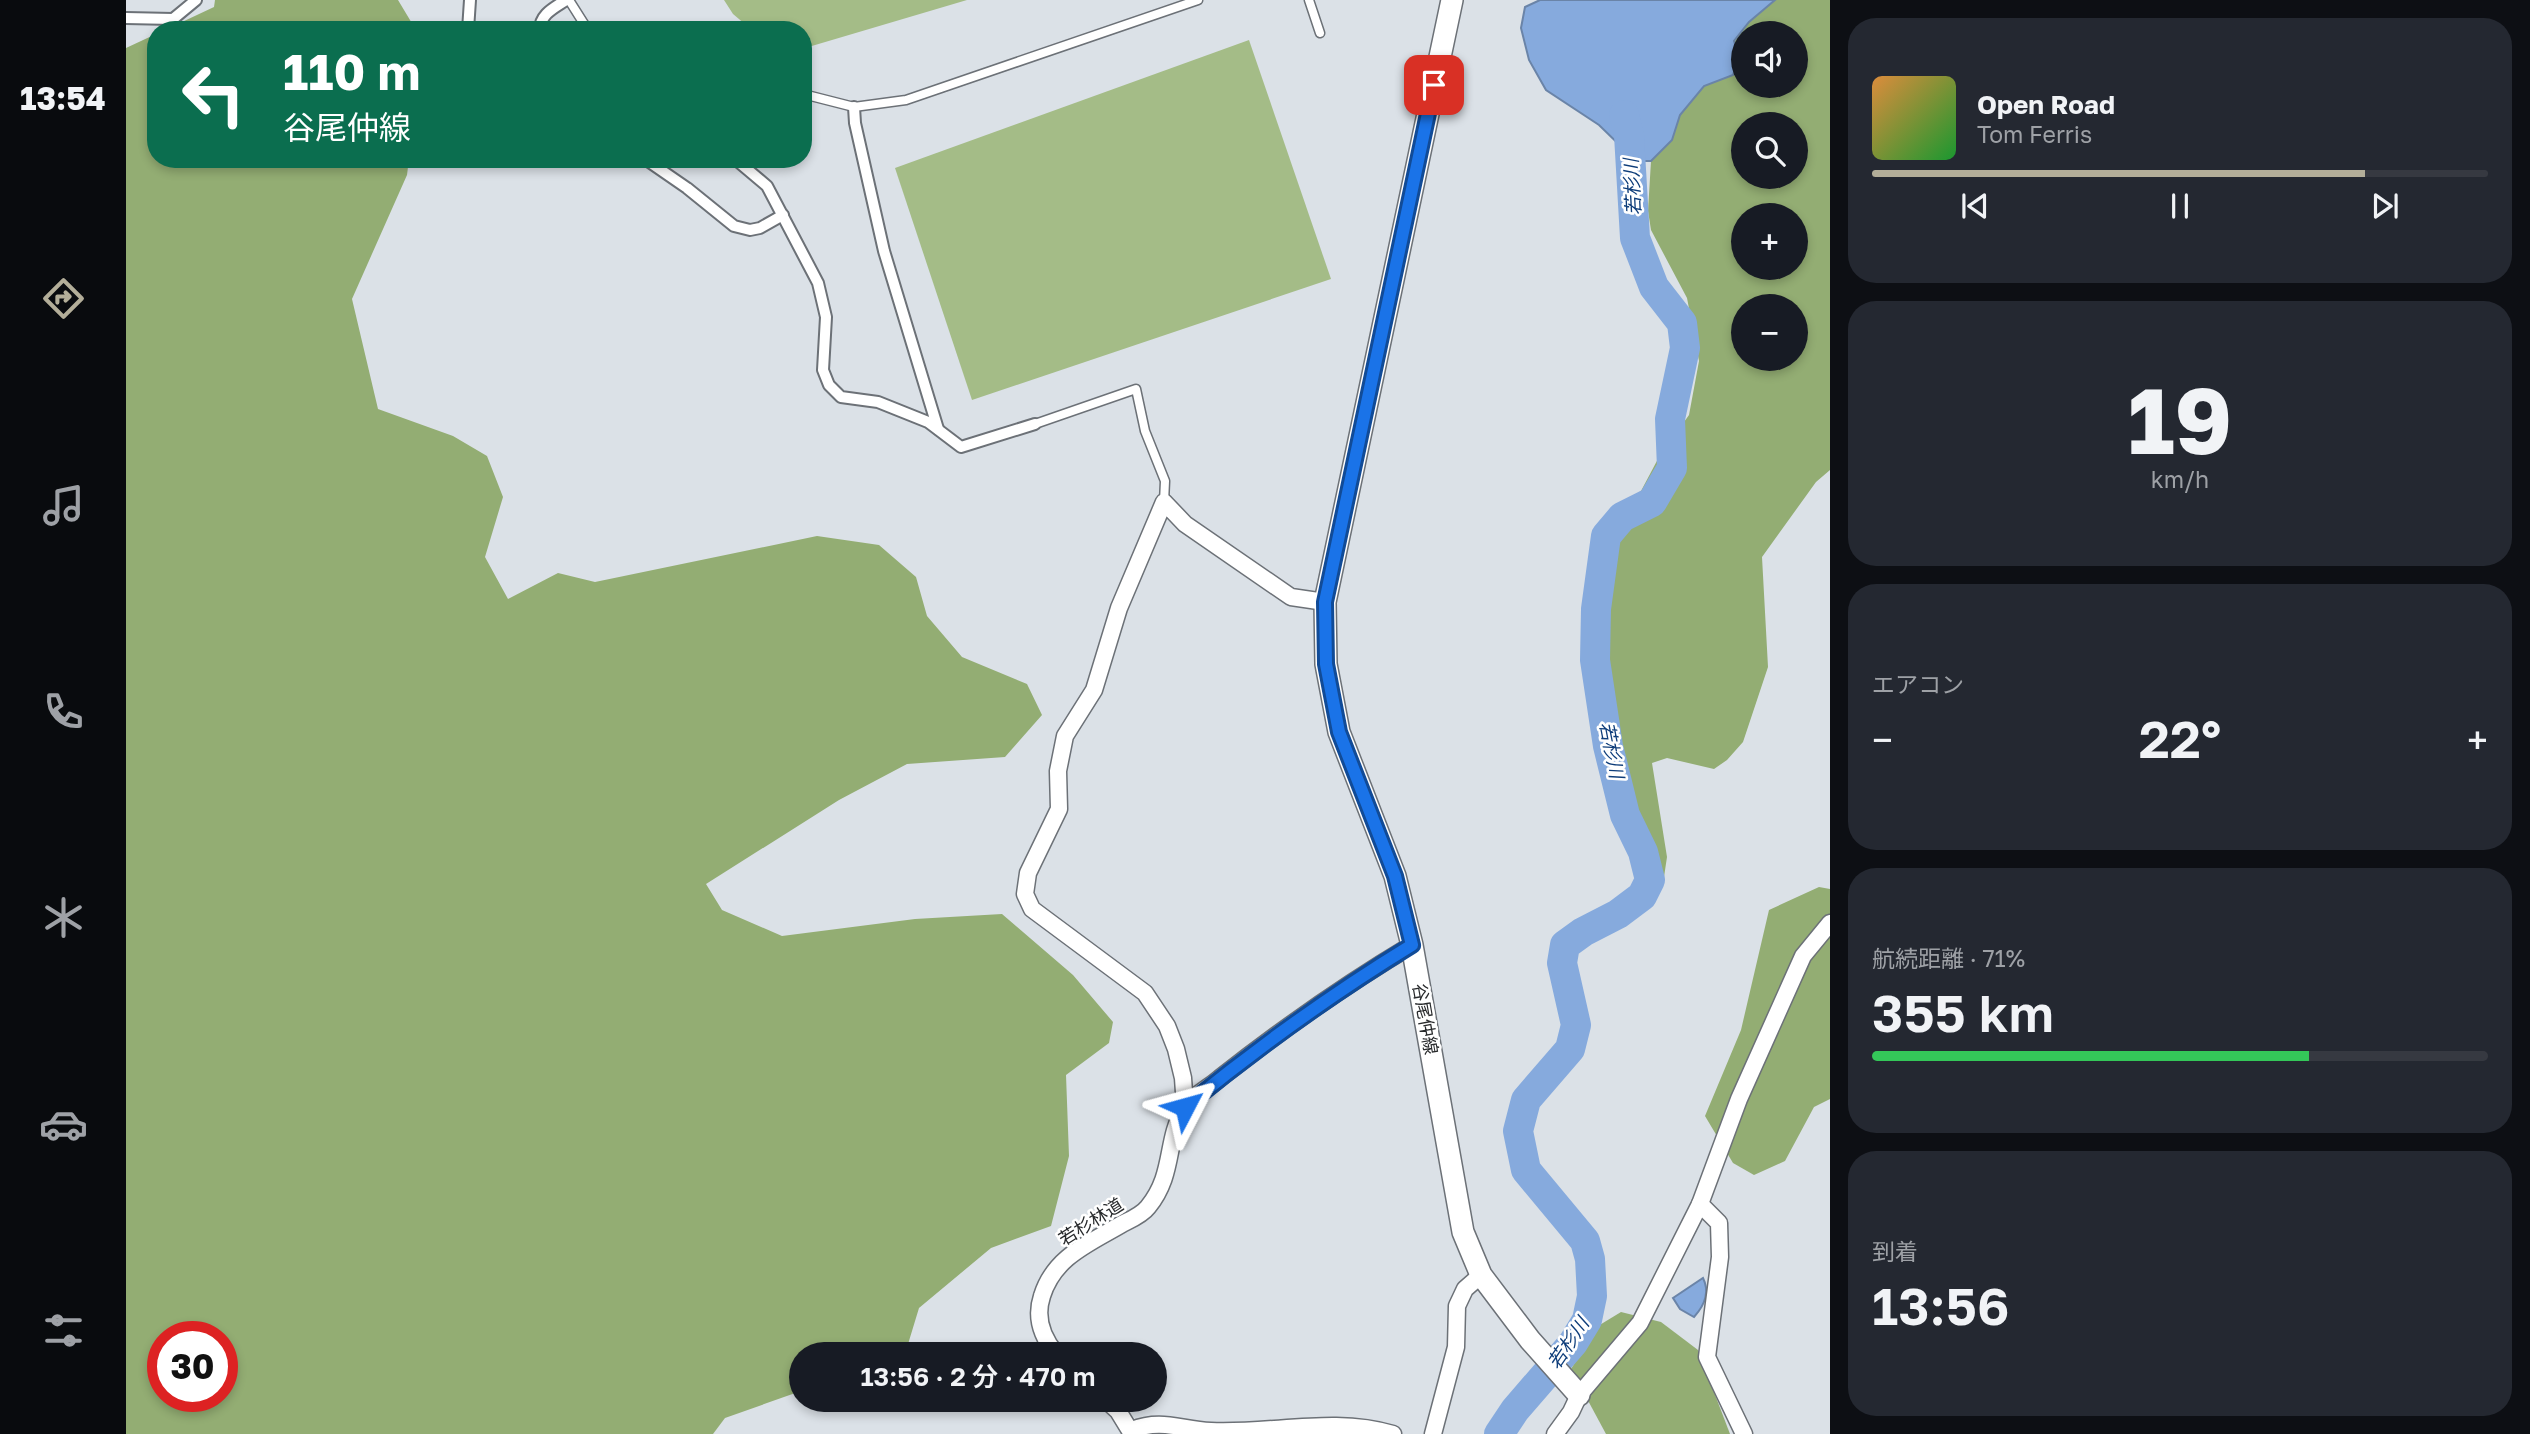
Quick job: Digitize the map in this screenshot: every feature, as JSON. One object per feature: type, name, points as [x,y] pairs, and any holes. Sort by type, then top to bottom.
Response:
[{"type":"main road","name":"谷尾仲線","points":[[1452,0],[1325,602],[1326,664],[1339,732],[1395,876],[1412,945],[1464,1232],[1481,1275],[1530,1340],[1572,1388]]},
{"type":"street","points":[[126,18],[173,19],[195,0]]},
{"type":"street","points":[[469,21],[470,0]]},
{"type":"street","points":[[542,21],[546,13],[567,0]]},
{"type":"street","points":[[854,107],[855,123],[884,251],[939,431]]},
{"type":"street","points":[[658,168],[734,226],[750,230],[760,228],[783,215]]},
{"type":"street","points":[[746,168],[767,186],[818,282],[826,317],[823,370],[829,385],[841,397],[878,402],[928,422],[961,447],[1035,424]]},
{"type":"street","points":[[1185,1107],[1183,1078],[1176,1049],[1167,1026],[1145,993],[1032,909],[1025,894],[1028,873],[1059,809],[1058,771],[1065,736],[1094,690],[1119,608],[1164,502],[1185,524],[1291,597],[1325,602]]},
{"type":"street","points":[[1555,1434],[1570,1412],[1572,1388],[1640,1323],[1700,1204],[1739,1099],[1803,957],[1830,923]]},
{"type":"street","points":[[1185,1107],[1252,1053],[1367,972],[1412,945]]},
{"type":"street","name":"若杉林道","points":[[1047,1342],[1038,1318],[1040,1299],[1048,1277],[1068,1256],[1146,1210],[1164,1180],[1175,1132],[1185,1107]]},
{"type":"street","points":[[1700,1204],[1719,1223],[1720,1257],[1707,1357],[1744,1434]]},
{"type":"street","points":[[1433,1434],[1456,1347],[1457,1306],[1465,1289],[1481,1275]]},
{"type":"street","points":[[1119,1412],[1132,1432],[1154,1423],[1208,1431],[1287,1430],[1339,1424],[1394,1434]]},
{"type":"lane","points":[[567,0],[582,21]]},
{"type":"lane","points":[[812,96],[854,107],[906,100],[1198,0]]},
{"type":"lane","points":[[1309,0],[1320,33]]},
{"type":"lane","points":[[1035,424],[1136,389],[1145,431],[1165,481],[1164,502]]},
{"type":"green space","points":[[215,0],[398,0],[411,21],[184,21],[214,7]]},
{"type":"green space","points":[[724,0],[967,0],[812,46],[812,21],[741,21]]},
{"type":"green space","points":[[1775,0],[1830,0],[1830,470],[1816,482],[1762,557],[1768,667],[1743,742],[1727,760],[1714,769],[1667,758],[1652,763],[1667,857],[1664,877],[1621,836],[1586,664],[1614,508],[1641,491],[1659,457],[1689,415],[1699,361],[1687,298],[1651,230],[1648,211],[1651,161],[1672,140],[1680,115],[1704,86],[1731,76],[1731,98],[1808,98],[1808,21],[1750,21]]},
{"type":"green space","points":[[147,38],[147,168],[408,168],[352,299],[378,409],[453,436],[487,456],[503,497],[485,557],[508,599],[558,573],[595,582],[817,536],[879,545],[916,577],[927,616],[962,657],[1027,684],[1042,715],[1005,757],[907,764],[839,800],[706,884],[722,910],[782,936],[915,919],[1002,914],[1073,975],[1113,1022],[1109,1043],[1066,1075],[1069,1156],[1051,1226],[991,1248],[919,1308],[909,1342],[789,1342],[789,1395],[725,1418],[713,1434],[126,1434],[126,48]]},
{"type":"green space","points":[[1249,40],[1331,279],[972,400],[895,168]]},
{"type":"green space","points":[[1819,887],[1830,889],[1830,1099],[1814,1107],[1785,1161],[1754,1175],[1733,1163],[1705,1116],[1741,1030],[1769,910]]},
{"type":"green space","points":[[1621,1312],[1661,1322],[1698,1350],[1730,1434],[1606,1434],[1571,1369],[1598,1326]]},
{"type":"water","points":[[1540,0],[1775,0],[1750,21],[1731,21],[1731,76],[1704,86],[1680,115],[1672,140],[1651,161],[1636,161],[1599,125],[1546,90],[1529,60],[1521,28],[1525,7]]},
{"type":"water","points":[[1703,1278],[1705,1299],[1694,1317],[1680,1309],[1673,1298]]},
{"type":"waterway","name":"若杉川","points":[[1499,1434],[1515,1410],[1573,1343],[1587,1320],[1592,1296],[1590,1259],[1585,1241],[1526,1170],[1518,1131],[1526,1100],[1570,1049],[1576,1025],[1562,963],[1565,945],[1583,932],[1618,914],[1642,896],[1650,880],[1643,852],[1625,815],[1608,746],[1595,660],[1596,609],[1606,536],[1622,517],[1652,502],[1672,468],[1670,419],[1685,348],[1682,323],[1654,287],[1635,238],[1629,135],[1624,115]]},
{"type":"route","points":[[1185,1107],[1252,1053],[1367,972],[1412,945],[1395,876],[1339,732],[1326,664],[1325,602],[1434,85]]}]
